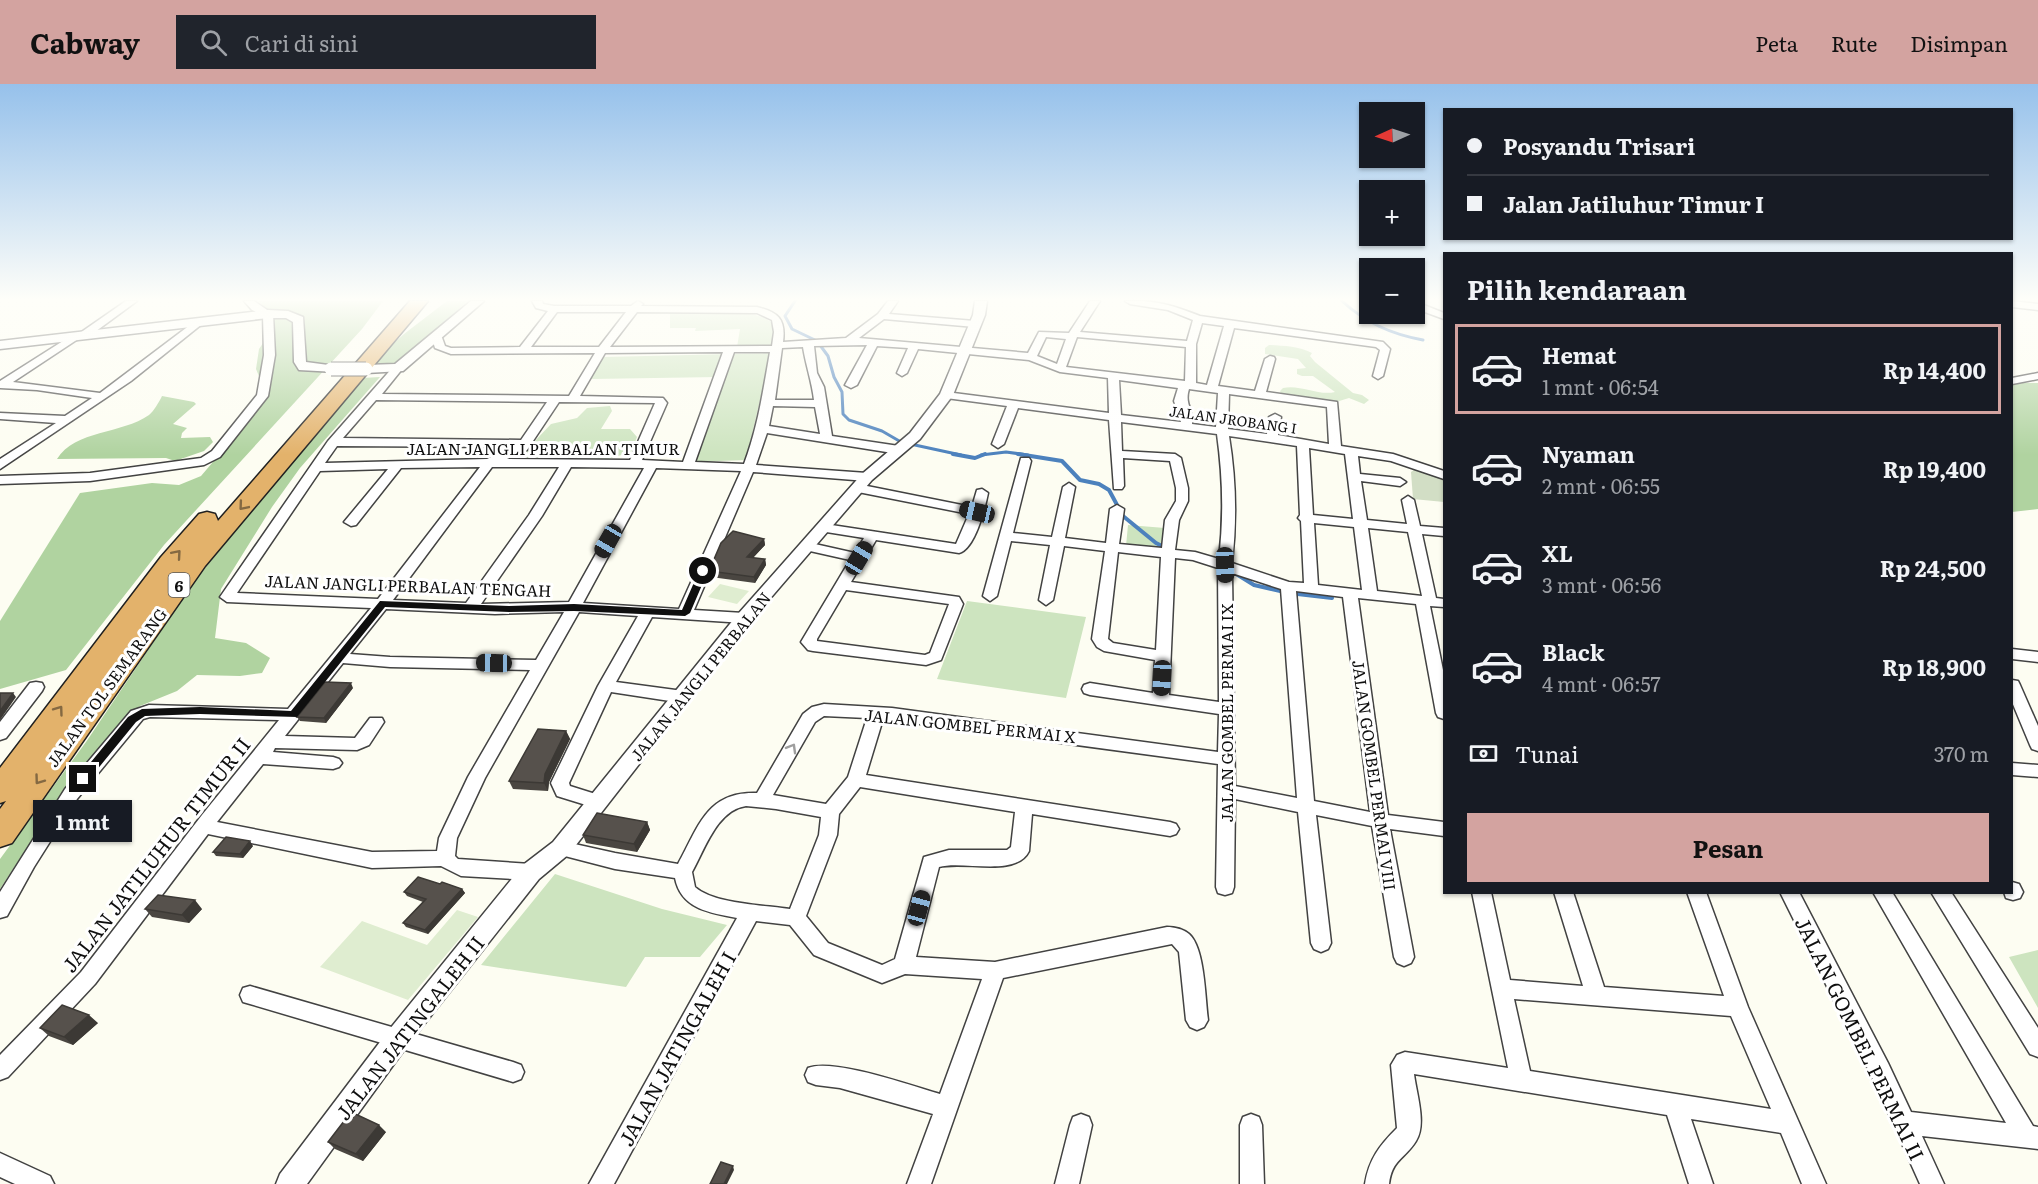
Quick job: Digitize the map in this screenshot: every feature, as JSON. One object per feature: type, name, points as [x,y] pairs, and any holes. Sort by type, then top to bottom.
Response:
[{"type":"highway","name":"6","points":[[332,374],[351,352]]},
{"type":"highway","name":"6","points":[[332,374],[354,352]]},
{"type":"highway","name":"6","points":[[372,360],[378,352]]},
{"type":"highway","name":"6","points":[[372,360],[380,352]]},
{"type":"highway","name":"JALAN TOL SEMARANG","points":[[0,834],[196,561],[372,360]]},
{"type":"highway","name":"JALAN TOL SEMARANG","points":[[0,791],[170,562],[332,374]]},
{"type":"street","points":[[1,385],[53,352]]},
{"type":"street","points":[[0,465],[163,352]]},
{"type":"street","points":[[0,480],[125,474],[199,462],[216,454],[262,396],[269,352]]},
{"type":"street","points":[[300,352],[300,362],[304,367],[332,374],[372,360],[398,368]]},
{"type":"street","points":[[315,467],[371,397],[416,352]]},
{"type":"street","points":[[573,398],[601,352]]},
{"type":"street","name":"JALAN JANGLI PERBALAN TIMUR","points":[[688,465],[729,352]]},
{"type":"street","points":[[685,613],[749,468],[769,403],[775,352]]},
{"type":"street","points":[[815,352],[812,374],[818,387],[827,439]]},
{"type":"street","points":[[851,384],[868,352]]},
{"type":"street","points":[[902,373],[911,352]]},
{"type":"street","name":"JALAN JANGLI PERBALAN","points":[[531,872],[561,848],[683,698],[744,618],[806,546],[825,528],[862,483],[905,445],[946,395],[962,352]]},
{"type":"street","points":[[978,352],[1030,357],[1060,369],[1333,404],[1335,449]]},
{"type":"street","points":[[1030,357],[1033,352]]},
{"type":"street","points":[[1060,369],[1066,352]]},
{"type":"street","points":[[1186,427],[1187,418],[1180,401],[1188,384],[1190,352]]},
{"type":"street","name":"JALAN GOMBEL PERMAI IX","points":[[1225,352],[1218,388],[1229,473],[1230,522],[1225,565],[1227,709],[1225,888]]},
{"type":"street","points":[[1378,376],[1384,352]]},
{"type":"street","points":[[1259,395],[1270,359]]},
{"type":"street","points":[[1113,376],[1118,486]]},
{"type":"street","points":[[2017,380],[2038,376]]},
{"type":"street","points":[[1,385],[99,396]]},
{"type":"street","name":"JALAN JROBANG I","points":[[946,395],[1272,438],[1401,459],[1427,471],[1443,475]]},
{"type":"street","points":[[371,397],[652,399],[660,401],[634,464]]},
{"type":"street","points":[[489,463],[525,444],[556,398]]},
{"type":"street","points":[[769,403],[820,404]]},
{"type":"street","points":[[998,444],[1014,403]]},
{"type":"street","points":[[0,416],[67,420]]},
{"type":"street","points":[[1272,438],[1275,417]]},
{"type":"street","points":[[762,429],[827,439],[905,445]]},
{"type":"street","points":[[334,442],[525,444]]},
{"type":"street","points":[[1303,444],[1305,518],[1311,589]]},
{"type":"street","points":[[1351,451],[1370,595]]},
{"type":"street","points":[[1117,454],[1176,459],[1182,488],[1182,501],[1172,520],[1168,553],[1161,700]]},
{"type":"street","points":[[990,596],[1025,461]]},
{"type":"street","name":"JALAN JANGLI PERBALAN TIMUR","points":[[315,467],[489,463],[652,464],[749,468],[862,483],[977,512]]},
{"type":"street","name":"JALAN JATILUHUR TIMUR II","points":[[0,1070],[88,978],[204,826],[383,603],[489,463]]},
{"type":"street","name":"JALAN JANGLI PERBALAN TIMUR","points":[[351,522],[398,464]]},
{"type":"street","points":[[471,607],[535,516],[567,464]]},
{"type":"street","points":[[531,872],[461,868],[451,864],[446,858],[448,838],[477,777],[574,608],[597,561],[652,464]]},
{"type":"street","name":"JALAN JANGLI PERBALAN TENGAH","points":[[315,467],[227,597],[509,609],[574,608],[648,611],[744,618]]},
{"type":"street","points":[[1355,477],[1400,482]]},
{"type":"street","points":[[1046,600],[1069,487]]},
{"type":"street","points":[[825,528],[959,549],[962,547],[977,512],[982,493]]},
{"type":"street","points":[[1408,500],[1413,529],[1432,601],[1443,704]]},
{"type":"street","points":[[1117,509],[1114,548],[1100,639],[1109,647],[1163,656]]},
{"type":"street","points":[[1305,518],[1443,532]]},
{"type":"street","points":[[842,585],[954,600],[957,604],[936,656],[926,660],[811,645],[809,639],[842,585],[859,558],[872,536]]},
{"type":"street","points":[[1005,536],[1195,556],[1257,578],[1288,586],[1432,601]]},
{"type":"street","points":[[806,546],[859,558]]},
{"type":"street","points":[[1288,586],[1306,806],[1321,943]]},
{"type":"street","name":"JALAN GOMBEL PERMAI VIII","points":[[1350,593],[1380,821],[1404,957]]},
{"type":"street","points":[[599,802],[563,791],[560,786],[606,686],[648,611]]},
{"type":"street","points":[[2013,654],[2038,657]]},
{"type":"street","points":[[340,658],[390,662],[541,665]]},
{"type":"street","points":[[606,686],[683,698]]},
{"type":"street","points":[[0,734],[36,687]]},
{"type":"street","points":[[2013,687],[2038,745]]},
{"type":"street","points":[[1090,689],[1227,709]]},
{"type":"street","name":"JALAN GOMBEL PERMAI X","points":[[762,799],[813,714],[824,710],[877,714],[1094,740],[1225,759]]},
{"type":"street","points":[[0,910],[27,862],[71,794],[132,720],[142,712],[293,715]]},
{"type":"street","points":[[796,918],[828,835],[830,812],[856,780],[877,714]]},
{"type":"street","points":[[266,749],[357,744],[363,741],[376,722]]},
{"type":"street","points":[[266,749],[333,763]]},
{"type":"street","points":[[2013,768],[2038,771]]},
{"type":"street","points":[[856,780],[1170,829]]},
{"type":"street","points":[[1227,791],[1380,821],[1443,829]]},
{"type":"street","points":[[830,812],[762,799],[739,800],[726,804],[683,872],[686,887],[696,898],[726,908],[796,918],[821,949],[882,974],[904,965],[995,971],[1167,935],[1174,936],[1186,943],[1189,951],[1197,1020]]},
{"type":"street","points":[[904,965],[930,861],[939,858],[987,859],[1017,854],[1020,851],[1024,807]]},
{"type":"street","points":[[204,826],[249,837],[372,860],[446,858]]},
{"type":"street","points":[[561,848],[615,861],[683,872]]},
{"type":"street","name":"JALAN JATINGALEH II","points":[[290,1184],[398,1038],[531,872]]},
{"type":"street","points":[[1481,894],[1521,1080]]},
{"type":"street","points":[[1564,894],[1596,996]]},
{"type":"street","points":[[1697,894],[1738,1007],[1814,1184]]},
{"type":"street","name":"JALAN GOMBEL PERMAI II","points":[[1790,894],[1906,1123],[1932,1184]]},
{"type":"street","points":[[1883,894],[2032,1137]]},
{"type":"street","points":[[1941,894],[2038,1047]]},
{"type":"street","name":"JALAN JATINGALEH I","points":[[601,1184],[751,912]]},
{"type":"street","points":[[919,1184],[995,971]]},
{"type":"street","points":[[1502,989],[1738,1007]]},
{"type":"street","points":[[250,995],[513,1072]]},
{"type":"street","points":[[1377,1184],[1378,1170],[1387,1154],[1408,1133],[1403,1064],[1521,1080],[1788,1123]]},
{"type":"street","points":[[816,1076],[840,1077],[945,1106]]},
{"type":"street","points":[[1676,1105],[1701,1184]]},
{"type":"street","points":[[1906,1123],[2032,1137]]},
{"type":"street","points":[[1066,1184],[1081,1125]]},
{"type":"street","points":[[1251,1125],[1252,1184]]},
{"type":"street","points":[[0,1165],[35,1183]]},
{"type":"green space","points":[[258,352],[341,352],[164,545],[66,670],[0,689],[0,621],[80,493],[152,483],[179,485],[201,476],[265,401],[265,391],[256,369]]},
{"type":"green space","points":[[384,352],[409,352],[397,363],[372,363]]},
{"type":"green space","points":[[771,353],[746,460],[692,462],[718,377],[591,379],[603,357]]},
{"type":"green space","points":[[1312,353],[1310,356],[1315,362],[1353,393],[1369,400],[1364,404],[1349,398],[1336,402],[1282,396],[1280,391],[1289,387],[1335,392],[1313,376],[1297,374],[1297,369],[1306,368],[1298,359],[1265,354]]},
{"type":"green space","points":[[380,377],[300,468],[272,507],[221,589],[215,638],[246,643],[270,658],[262,673],[240,676],[197,675],[177,691],[140,706],[62,794],[0,889],[0,859],[86,742],[194,582],[267,490],[362,378]]},
{"type":"green space","points":[[2038,383],[2038,509],[2013,512],[2013,385]]},
{"type":"green space","points":[[162,396],[196,404],[173,424],[187,428],[181,438],[210,437],[213,442],[204,451],[175,461],[166,458],[57,459],[65,450],[87,437],[126,426],[149,415]]},
{"type":"green space","points":[[610,406],[612,411],[601,429],[630,429],[637,437],[631,452],[608,459],[547,457],[517,460],[551,424],[577,418],[587,408]]},
{"type":"green space","points":[[1414,470],[1443,479],[1443,502],[1413,499],[1411,472]]},
{"type":"green space","points":[[1128,525],[1165,528],[1164,549],[1126,546]]},
{"type":"green space","points":[[720,584],[749,591],[737,604],[708,597]]},
{"type":"green space","points":[[967,601],[1086,617],[1066,698],[937,679]]},
{"type":"green space","points":[[555,874],[662,909],[727,925],[700,957],[645,957],[626,987],[481,965]]},
{"type":"green space","points":[[457,910],[478,917],[408,1000],[320,967],[362,921],[427,945]]},
{"type":"green space","points":[[2038,950],[2038,1008],[2009,957]]},
{"type":"building","points":[[733,531],[764,539],[747,557],[765,559],[754,577],[709,571],[721,543]]},
{"type":"building","points":[[325,682],[351,683],[324,718],[297,717]]},
{"type":"building","points":[[0,693],[13,693],[0,711]]},
{"type":"building","points":[[538,729],[566,731],[545,774],[544,783],[509,781]]},
{"type":"building","points":[[597,813],[647,822],[634,844],[583,835]]},
{"type":"building","points":[[226,837],[250,841],[240,854],[213,852]]},
{"type":"building","points":[[418,877],[462,889],[425,930],[403,923],[426,899],[404,892]]},
{"type":"building","points":[[158,895],[195,900],[182,915],[145,909]]},
{"type":"building","points":[[62,1005],[89,1015],[64,1037],[40,1028]]},
{"type":"building","points":[[351,1112],[379,1125],[356,1154],[328,1142]]},
{"type":"building","points":[[721,1162],[733,1166],[724,1184],[710,1184]]},
{"type":"waterway","points":[[825,352],[842,392],[843,414],[849,420],[882,431],[901,442],[961,455]]},
{"type":"waterway","points":[[983,455],[1006,452],[1028,455]]},
{"type":"waterway","points":[[953,454],[975,458],[983,455]]},
{"type":"waterway","points":[[1018,454],[1062,461],[1080,480],[1099,484],[1109,490],[1123,516],[1156,543],[1166,548]]},
{"type":"waterway","points":[[1233,572],[1254,585],[1289,593],[1332,598]]},
{"type":"route","points":[[83,779],[132,720],[142,712],[200,711],[293,715],[383,603],[509,609],[574,608],[685,613],[703,571]]}]
